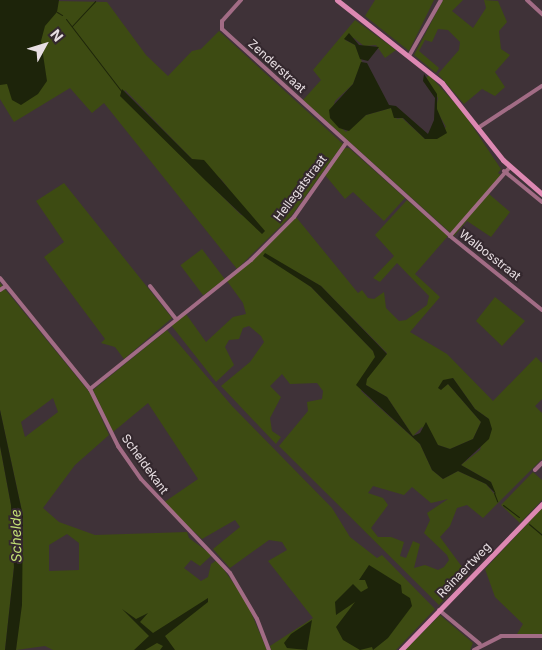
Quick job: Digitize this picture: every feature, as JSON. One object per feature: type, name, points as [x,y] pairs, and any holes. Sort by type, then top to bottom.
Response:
[{"type":"main road","points":[[337,0],[442,83],[510,167],[542,194]]},
{"type":"main road","name":"Reinaertweg","points":[[401,650],[542,504]]},
{"type":"street","name":"Zenderstraat","points":[[242,0],[220,27],[346,143]]},
{"type":"street","points":[[409,56],[441,0]]},
{"type":"street","points":[[527,0],[542,14]]},
{"type":"street","points":[[478,128],[542,86]]},
{"type":"street","points":[[346,143],[450,236],[504,171],[510,167]]},
{"type":"street","name":"Hellegatstraat","points":[[90,389],[251,260],[294,217],[346,143]]},
{"type":"street","points":[[504,171],[542,202]]},
{"type":"street","name":"Walbosstraat","points":[[450,236],[542,310]]},
{"type":"street","name":"Scheldekant","points":[[0,278],[90,389],[125,458],[164,507],[230,573],[258,619],[269,650]]},
{"type":"street","points":[[0,290],[6,286]]},
{"type":"street","points":[[150,286],[176,319]]},
{"type":"street","points":[[535,470],[542,463]]},
{"type":"street","points":[[439,610],[480,644]]},
{"type":"street","points":[[474,650],[480,644],[501,636],[542,636]]},
{"type":"green space","points":[[0,0],[107,2],[146,55],[168,76],[192,51],[201,49],[219,31],[343,144],[292,215],[237,269],[104,103],[92,113],[70,88],[14,122],[0,99]],"holes":[[[125,90],[192,159],[221,179],[248,214],[241,215],[121,96]]]},
{"type":"green space","points":[[375,0],[434,0],[409,51],[365,16]]},
{"type":"green space","points":[[443,0],[463,0],[452,11],[473,28],[486,8],[484,0],[498,1],[507,22],[499,31],[501,49],[510,55],[495,72],[505,87],[495,96],[482,89],[464,104],[438,74],[459,50],[460,42],[448,30],[438,29],[432,42],[425,40],[419,51],[439,68],[436,73],[414,55]]},
{"type":"green space","points":[[355,20],[396,50],[385,58],[376,45],[364,46],[354,38],[345,40],[355,45],[362,62],[353,84],[335,101],[330,118],[346,132],[366,115],[391,108],[397,119],[402,118],[425,139],[446,127],[436,109],[438,98],[426,78],[429,75],[463,112],[501,169],[498,173],[502,176],[489,194],[510,212],[491,237],[467,221],[454,236],[303,100],[321,80],[313,70]]},
{"type":"green space","points":[[344,148],[349,148],[405,198],[384,221],[353,192],[345,199],[325,175]]},
{"type":"green space","points":[[64,183],[172,318],[124,359],[115,347],[101,343],[105,339],[44,257],[64,242],[36,201]]},
{"type":"green space","points":[[407,200],[448,236],[415,274],[440,297],[410,332],[447,354],[493,401],[536,357],[542,363],[542,399],[535,406],[542,413],[542,459],[483,518],[467,505],[457,508],[450,526],[440,537],[468,575],[439,605],[279,446],[308,411],[307,402],[322,399],[323,391],[317,383],[290,384],[282,374],[270,386],[281,397],[270,418],[272,431],[281,437],[276,444],[221,386],[250,362],[264,342],[261,336],[249,326],[243,328],[239,339],[229,340],[225,347],[234,365],[216,382],[171,325],[186,314],[206,342],[233,317],[246,314],[243,303],[227,281],[296,217],[358,293],[362,290],[368,298],[374,299],[384,292],[386,308],[399,321],[406,320],[427,305],[429,296],[397,263],[380,282],[373,278],[394,256],[375,235]],"holes":[[[265,254],[321,286],[387,353],[367,378],[376,357],[373,351],[311,287]],[[453,378],[475,409],[489,419],[480,450],[461,465],[491,482],[495,495],[486,484],[458,471],[443,479],[432,470],[420,444],[361,391],[366,380],[366,385],[387,397],[413,436],[422,427],[438,445],[450,449],[473,439],[481,422],[448,384],[445,386]],[[373,486],[404,495],[412,487],[431,503],[448,499],[427,513],[430,520],[424,533],[447,555],[449,560],[444,567],[438,570],[425,565],[414,568],[420,544],[413,541],[406,558],[400,556],[404,542],[391,537],[378,537],[371,528],[388,505],[383,498],[368,493]]]},
{"type":"green space","points":[[202,249],[225,279],[203,296],[180,265]]},
{"type":"green space","points":[[0,283],[90,393],[109,435],[75,465],[43,508],[59,522],[95,535],[187,532],[189,538],[212,555],[200,566],[191,560],[184,568],[201,581],[208,577],[211,564],[217,560],[246,601],[267,650],[53,650],[45,646],[16,650],[23,516],[0,410]],"holes":[[[53,398],[58,412],[25,437],[21,422]],[[67,534],[79,543],[79,570],[49,571],[49,545]]]},
{"type":"green space","points":[[495,297],[525,321],[502,346],[476,321]]},
{"type":"green space","points":[[167,330],[232,406],[332,508],[350,537],[377,558],[382,555],[435,609],[396,650],[271,650],[270,646],[313,618],[268,561],[287,550],[282,542],[269,540],[230,568],[213,549],[240,527],[235,520],[202,539],[163,503],[198,479],[148,403],[113,432],[93,390]]},
{"type":"green space","points":[[0,446],[11,505],[14,567],[5,650],[0,650]]},
{"type":"green space","points":[[533,472],[542,480],[542,500],[520,523],[501,505]]},
{"type":"green space","points":[[542,508],[542,635],[517,634],[523,624],[495,597],[485,569]]},
{"type":"green space","points":[[440,615],[473,643],[470,650],[405,650]]},
{"type":"water","points":[[0,0],[59,0],[57,12],[45,26],[41,41],[47,81],[38,94],[21,105],[12,100],[7,84],[0,85]]},
{"type":"water","points":[[349,33],[359,45],[379,47],[368,61],[360,59],[355,45],[344,39]]},
{"type":"water","points":[[361,62],[367,63],[389,105],[396,106],[428,134],[434,120],[435,98],[423,81],[424,74],[437,94],[437,109],[447,133],[437,139],[425,139],[403,118],[394,118],[391,108],[366,115],[349,131],[339,128],[330,118],[329,110],[353,84]]},
{"type":"water","points":[[122,89],[192,159],[204,160],[265,231],[262,234],[120,96]]},
{"type":"water","points":[[265,253],[321,286],[387,354],[367,379],[366,385],[387,397],[413,436],[420,433],[426,422],[438,445],[450,449],[473,439],[481,422],[448,384],[441,390],[438,388],[443,380],[453,378],[475,409],[489,419],[492,429],[489,439],[461,465],[491,482],[496,494],[486,484],[458,471],[443,479],[432,470],[420,444],[356,385],[375,357],[373,351],[311,287],[263,256]]},
{"type":"water","name":"Schelde","points":[[0,410],[23,516],[22,605],[16,650],[5,650],[14,567],[11,505],[0,446]]},
{"type":"water","points":[[369,565],[401,585],[402,593],[410,598],[412,606],[388,638],[373,650],[372,647],[360,650],[343,640],[336,627],[355,602],[336,615],[335,602],[353,584],[361,592],[368,588],[365,580],[359,580]]},
{"type":"water","points":[[208,598],[208,602],[165,636],[175,650],[160,650],[163,646],[157,643],[145,650],[134,650],[149,636],[122,609],[136,619],[148,613],[140,622],[153,633]]},
{"type":"water","points":[[312,620],[307,650],[287,648],[284,643],[291,634]]},
{"type":"waterway","points":[[72,26],[95,1]]},
{"type":"waterway","points":[[57,12],[62,15]]},
{"type":"waterway","points":[[66,19],[122,92]]},
{"type":"waterway","points":[[494,493],[497,501]]},
{"type":"waterway","points":[[503,505],[519,517]]},
{"type":"waterway","points":[[529,524],[542,535]]}]
